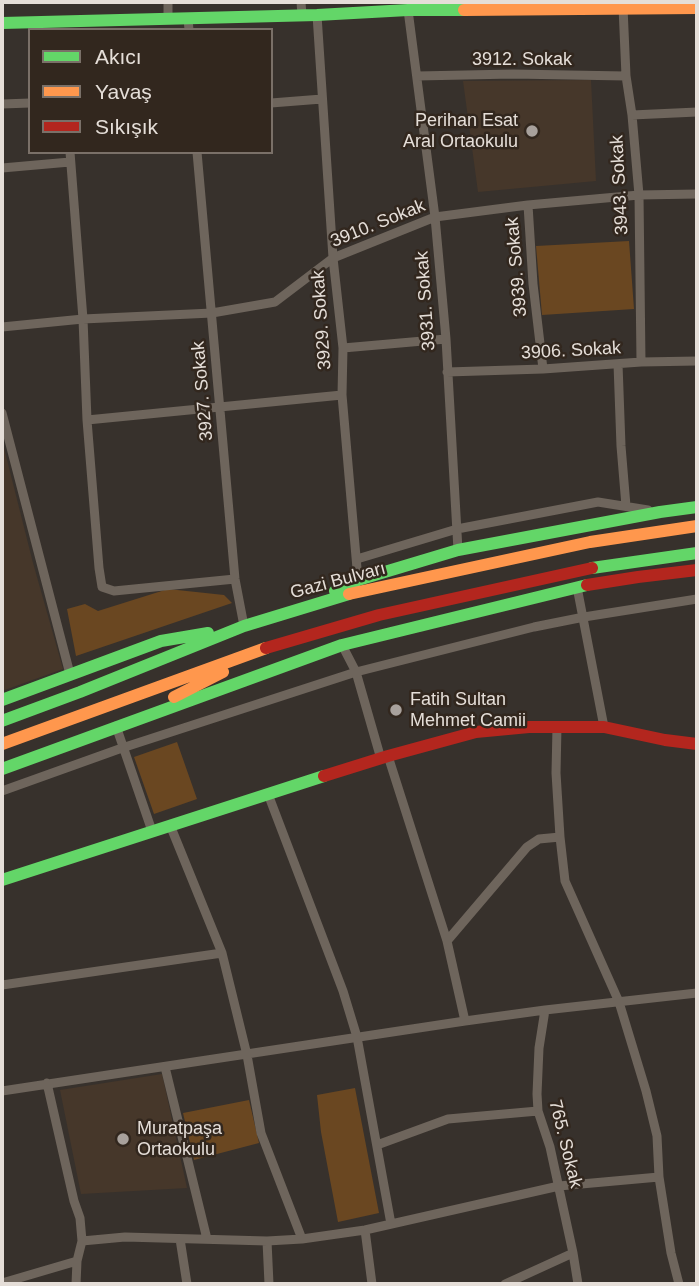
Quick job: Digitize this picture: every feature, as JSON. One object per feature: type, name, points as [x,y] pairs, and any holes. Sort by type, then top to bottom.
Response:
[{"type":"main road","points":[[2,23],[61,26],[168,19],[188,24],[302,8],[317,15],[572,5],[697,8]]},
{"type":"main road","points":[[299,609],[358,580],[458,550],[697,507]]},
{"type":"main road","name":"Gazi Bulvarı","points":[[2,721],[244,626],[347,595],[590,542],[697,526]]},
{"type":"main road","points":[[2,744],[279,643],[379,615],[578,570],[697,553]]},
{"type":"main road","points":[[2,769],[342,645],[577,587],[638,576],[697,570]]},
{"type":"main road","points":[[2,700],[161,641],[244,626]]},
{"type":"main road","points":[[116,726],[279,643]]},
{"type":"main road","points":[[2,880],[268,794],[476,732],[529,727],[604,727],[697,744]]},
{"type":"street","points":[[168,2],[168,19]]},
{"type":"street","name":"3943. Sokak","points":[[623,7],[626,76],[639,195],[641,362]]},
{"type":"street","name":"3931. Sokak","points":[[408,10],[435,216],[446,339],[458,550]]},
{"type":"street","name":"3929. Sokak","points":[[317,15],[333,258],[343,348],[342,395],[358,580]]},
{"type":"street","name":"3912. Sokak","points":[[417,76],[626,76]]},
{"type":"street","points":[[273,103],[322,99]]},
{"type":"street","points":[[2,104],[28,103]]},
{"type":"street","points":[[632,115],[697,112]]},
{"type":"street","name":"3927. Sokak","points":[[197,154],[235,579],[244,626]]},
{"type":"street","points":[[2,168],[70,157],[83,319],[87,420],[102,587],[114,591],[235,579]]},
{"type":"street","name":"3910. Sokak","points":[[2,327],[83,319],[212,313],[275,302],[333,258],[435,216],[639,195],[697,194]]},
{"type":"street","name":"3939. Sokak","points":[[528,205],[533,284],[543,369]]},
{"type":"street","points":[[343,348],[446,339]]},
{"type":"street","name":"3906. Sokak","points":[[447,372],[697,361]]},
{"type":"street","points":[[618,365],[626,506]]},
{"type":"street","points":[[87,420],[342,395]]},
{"type":"street","points":[[2,413],[70,674]]},
{"type":"street","points":[[356,559],[457,529],[598,502],[660,512]]},
{"type":"street","points":[[577,587],[604,727]]},
{"type":"street","points":[[2,791],[122,748],[356,672],[534,627],[697,599]]},
{"type":"street","points":[[342,645],[356,672],[447,942],[465,1021]]},
{"type":"street","points":[[116,726],[152,831]]},
{"type":"street","points":[[557,727],[559,837],[565,881],[619,1002],[646,1091],[656,1136],[659,1177],[671,1253],[679,1284]]},
{"type":"street","points":[[268,794],[343,991],[357,1037],[391,1224]]},
{"type":"street","points":[[170,825],[222,953],[247,1055],[261,1133],[302,1239]]},
{"type":"street","points":[[447,942],[527,847],[539,839],[559,837]]},
{"type":"street","points":[[2,985],[222,953]]},
{"type":"street","points":[[2,1091],[465,1021],[697,993]]},
{"type":"street","name":"765. Sokak","points":[[545,1010],[539,1048],[538,1111],[550,1147],[578,1284]]},
{"type":"street","points":[[165,1067],[207,1240]]},
{"type":"street","points":[[47,1083],[80,1218],[82,1241],[77,1261],[76,1284]]},
{"type":"street","points":[[377,1145],[448,1119],[538,1111]]},
{"type":"street","points":[[82,1241],[125,1237],[267,1241],[302,1239],[366,1230],[559,1186],[659,1177]]},
{"type":"street","points":[[366,1230],[372,1284]]},
{"type":"street","points":[[180,1239],[187,1284]]},
{"type":"street","points":[[267,1241],[269,1284]]},
{"type":"street","points":[[505,1284],[573,1253]]},
{"type":"street","points":[[2,1283],[77,1261]]},
{"type":"shaded area","name":"Perihan Esat Aral Ortaokulu","points":[[591,80],[596,181],[478,192],[463,81]]},
{"type":"shaded area","points":[[629,241],[634,309],[542,315],[536,246]]},
{"type":"shaded area","points":[[2,440],[63,669],[2,691]]},
{"type":"shaded area","points":[[168,589],[224,595],[232,603],[76,656],[67,609],[85,604],[98,611]]},
{"type":"shaded area","points":[[177,742],[197,799],[154,814],[134,757]]},
{"type":"shaded area","name":"Muratpaşa Ortaokulu","points":[[162,1074],[187,1188],[81,1194],[60,1090]]},
{"type":"shaded area","points":[[355,1088],[379,1213],[338,1222],[317,1095]]},
{"type":"shaded area","points":[[249,1100],[259,1143],[194,1160],[183,1113]]},
{"type":"traffic: fast","points":[[2,23],[464,10]]},
{"type":"traffic: fast","points":[[335,591],[358,580],[458,550],[697,507]]},
{"type":"traffic: fast","points":[[592,568],[697,553]]},
{"type":"traffic: fast","points":[[2,769],[342,645],[587,585]]},
{"type":"traffic: fast","points":[[2,721],[244,626],[349,594]]},
{"type":"traffic: fast","points":[[2,700],[161,641],[208,633]]},
{"type":"traffic: fast","points":[[2,880],[324,776]]},
{"type":"traffic: slow","points":[[464,10],[697,8]]},
{"type":"traffic: slow","points":[[349,594],[590,542],[697,526]]},
{"type":"traffic: slow","points":[[2,744],[266,648]]},
{"type":"traffic: slow","points":[[174,697],[223,672]]},
{"type":"traffic: jam","points":[[266,648],[379,615],[592,568]]},
{"type":"traffic: jam","points":[[587,585],[697,570]]},
{"type":"traffic: jam","points":[[324,776],[476,732],[529,727],[604,727],[697,744]]},
{"type":"place","name":"Perihan Esat Aral Ortaokulu","points":[[532,131]]},
{"type":"place","name":"Fatih Sultan Mehmet Camii","points":[[396,710]]},
{"type":"place","name":"Muratpaşa Ortaokulu","points":[[123,1139]]}]
